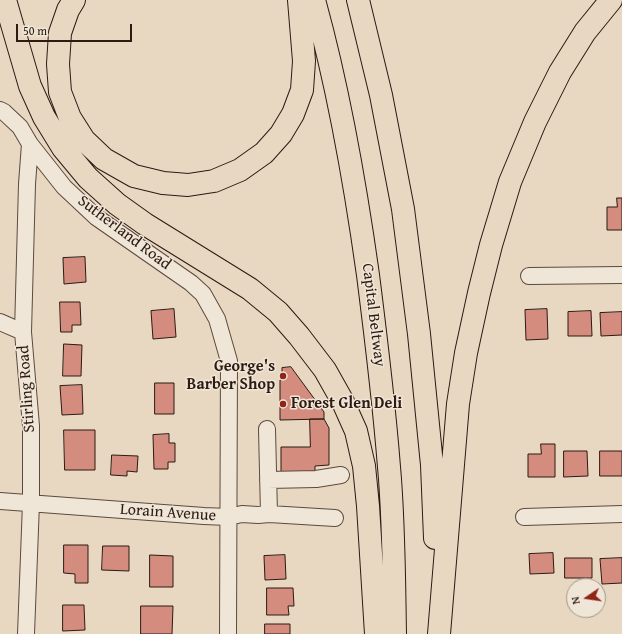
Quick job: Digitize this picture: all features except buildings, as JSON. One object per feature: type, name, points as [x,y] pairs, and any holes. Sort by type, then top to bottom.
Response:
[{"type":"highway","points":[[5,0],[30,86],[44,117],[63,148],[88,178],[116,204],[145,224],[250,289],[278,312],[299,336],[328,377],[343,402],[356,431],[364,466],[376,634]]},
{"type":"highway","points":[[74,0],[68,10],[60,33],[58,64],[60,92],[70,118],[80,135],[104,159],[134,176],[164,183],[188,184],[214,181],[240,170],[264,153],[281,134],[293,114],[302,90],[304,61],[299,0]]},
{"type":"highway","name":"Capital Beltway","points":[[314,0],[340,108],[360,216],[376,339],[389,468],[393,559],[394,634]]},
{"type":"highway","points":[[358,0],[381,94]]},
{"type":"highway","points":[[364,0],[403,209],[419,334],[432,465],[438,634]]},
{"type":"highway","points":[[438,634],[458,404],[466,353],[491,245],[510,182],[535,122],[560,72],[585,32],[611,0]]},
{"type":"street","name":"Sutherland Road","points":[[0,110],[20,127],[30,144],[64,187],[96,217],[191,283],[203,294],[217,319],[229,362],[228,634]]},
{"type":"street","name":"Stirling Road","points":[[26,634],[31,503],[31,426],[23,332],[26,184],[30,144]]},
{"type":"street","points":[[529,276],[622,275]]},
{"type":"street","points":[[0,322],[23,332]]},
{"type":"street","points":[[267,429],[269,514]]},
{"type":"street","points":[[268,480],[316,479],[341,475]]},
{"type":"street","name":"Lorain Avenue","points":[[0,501],[228,517],[242,514],[269,514],[335,518]]},
{"type":"street","points":[[524,517],[622,514]]},
{"type":"place","name":"George's Barber Shop","points":[[283,376]]},
{"type":"place","name":"Forest Glen Deli","points":[[283,404]]}]
